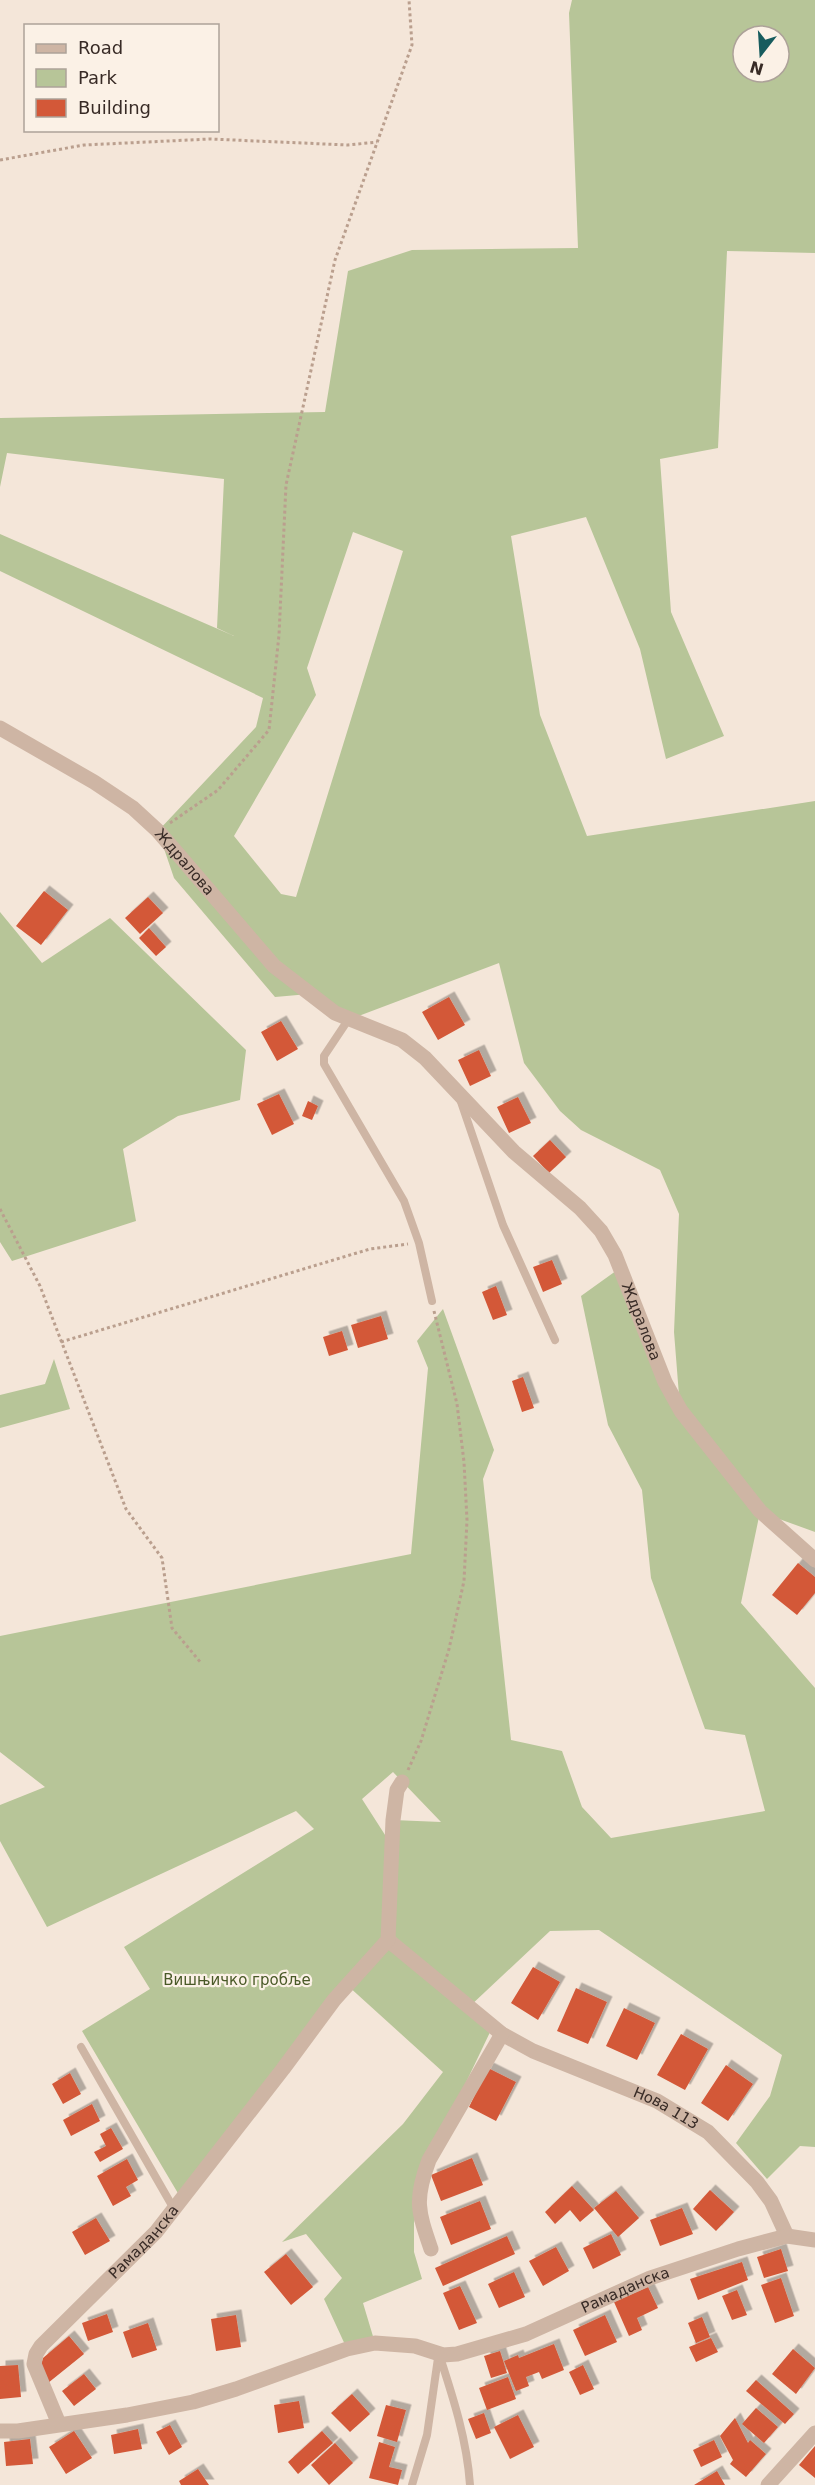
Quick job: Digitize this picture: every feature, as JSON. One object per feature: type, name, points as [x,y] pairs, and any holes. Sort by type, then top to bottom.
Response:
[{"type":"street","name":"Ждралова","points":[[0,728],[94,782],[133,808],[158,831],[274,966],[309,994],[348,1020],[378,1029],[402,1040],[425,1058],[514,1152],[580,1208],[601,1231],[615,1255],[665,1382],[681,1411],[760,1512],[815,1560]]},
{"type":"street","points":[[174,2209],[334,2000],[388,1940],[393,1820],[397,1790],[402,1782]]},
{"type":"street","name":"Нова 113","points":[[388,1940],[502,2034],[533,2051],[657,2101],[708,2132],[757,2182],[771,2201],[787,2236]]},
{"type":"street","points":[[431,2249],[419,2214],[421,2182],[429,2160],[502,2034]]},
{"type":"street","name":"Рамаданска","points":[[59,2424],[34,2364],[36,2354],[51,2336],[84,2307],[156,2232],[174,2209]]},
{"type":"street","name":"Рамаданска","points":[[0,2431],[18,2431],[127,2415],[193,2402],[347,2349],[375,2343],[415,2346],[439,2354],[457,2354],[526,2334],[650,2278],[738,2249],[787,2236],[815,2240]]},
{"type":"street","points":[[768,2485],[815,2433]]},
{"type":"lane","points":[[348,1020],[324,1056],[324,1064],[404,1201],[419,1243],[432,1301]]},
{"type":"lane","name":"Ждралова","points":[[458,1093],[503,1225],[555,1340]]},
{"type":"lane","name":"Рамаданска","points":[[81,2047],[174,2209]]},
{"type":"lane","points":[[412,2485],[427,2435],[439,2354]]},
{"type":"lane","points":[[439,2354],[465,2443],[470,2485]]},
{"type":"path","points":[[158,831],[218,790],[269,730],[279,635],[286,485],[335,260],[412,45],[409,0]]},
{"type":"path","points":[[0,160],[84,145],[210,139],[348,145],[378,142]]},
{"type":"path","points":[[0,1209],[40,1286],[126,1509],[162,1558],[172,1628],[201,1663]]},
{"type":"path","points":[[61,1342],[370,1249],[419,1243]]},
{"type":"path","points":[[402,1782],[421,1742],[449,1649],[464,1581],[467,1520],[464,1462],[457,1404],[432,1301]]},
{"type":"green space","name":"Вишњичко гробље","points":[[572,0],[815,0],[815,253],[727,251],[718,448],[660,459],[671,612],[724,736],[666,759],[640,649],[586,517],[511,536],[540,715],[587,836],[815,801],[815,1532],[760,1512],[741,1603],[815,1688],[815,2147],[800,2146],[767,2179],[736,2143],[770,2096],[782,2055],[599,1930],[550,1931],[469,2007],[492,2028],[429,2160],[414,2223],[414,2252],[422,2279],[363,2303],[375,2343],[347,2349],[324,2299],[342,2278],[306,2234],[282,2242],[403,2124],[443,2072],[347,1985],[179,2195],[82,2031],[150,1989],[124,1947],[314,1829],[296,1811],[47,1927],[0,1841],[0,1805],[45,1787],[0,1752],[0,1636],[411,1554],[428,1368],[417,1341],[443,1309],[494,1450],[483,1479],[511,1740],[562,1751],[582,1807],[611,1838],[765,1811],[745,1735],[705,1729],[651,1578],[642,1490],[608,1425],[581,1296],[620,1268],[680,1408],[674,1332],[679,1214],[660,1170],[581,1130],[560,1111],[524,1063],[499,963],[348,1020],[309,994],[275,997],[174,878],[158,831],[256,727],[263,698],[0,571],[0,534],[234,636],[217,628],[224,479],[7,453],[0,487],[0,418],[325,412],[348,271],[412,250],[578,248],[569,13]],"holes":[[[353,532],[403,551],[296,897],[281,894],[234,836],[316,695],[307,668]],[[393,1772],[441,1822],[393,1820],[387,1838],[362,1799]]]},
{"type":"green space","points":[[0,912],[42,963],[110,918],[246,1050],[240,1100],[178,1116],[123,1149],[136,1221],[12,1261],[0,1242]]},
{"type":"green space","points":[[54,1359],[70,1409],[0,1428],[0,1395],[45,1384]]},
{"type":"building","points":[[44,891],[68,910],[41,945],[16,926]]},
{"type":"building","points":[[148,897],[163,913],[140,934],[125,918]]},
{"type":"building","points":[[149,928],[166,947],[156,956],[139,938]]},
{"type":"building","points":[[449,997],[465,1025],[438,1040],[422,1012]]},
{"type":"building","points":[[281,1021],[298,1049],[277,1061],[261,1032]]},
{"type":"building","points":[[479,1050],[491,1076],[470,1086],[458,1060]]},
{"type":"building","points":[[279,1094],[294,1124],[272,1135],[257,1104]]},
{"type":"building","points":[[518,1097],[531,1123],[509,1133],[497,1107]]},
{"type":"building","points":[[308,1101],[318,1106],[312,1120],[302,1116]]},
{"type":"building","points":[[550,1140],[566,1157],[549,1173],[533,1156]]},
{"type":"building","points":[[552,1260],[562,1284],[543,1292],[533,1267]]},
{"type":"building","points":[[496,1286],[507,1315],[493,1320],[482,1292]]},
{"type":"building","points":[[381,1316],[388,1339],[358,1348],[351,1325]]},
{"type":"building","points":[[342,1331],[348,1350],[329,1356],[323,1337]]},
{"type":"building","points":[[523,1377],[534,1408],[522,1412],[512,1381]]},
{"type":"building","points":[[798,1563],[815,1577],[815,1593],[797,1615],[772,1595]]},
{"type":"building","points":[[533,1967],[560,1982],[538,2020],[511,2003]]},
{"type":"building","points":[[576,1988],[607,2002],[588,2044],[557,2031]]},
{"type":"building","points":[[624,2008],[655,2023],[637,2060],[606,2046]]},
{"type":"building","points":[[681,2034],[708,2049],[685,2090],[657,2075]]},
{"type":"building","points":[[726,2065],[753,2084],[728,2121],[701,2103]]},
{"type":"building","points":[[488,2068],[516,2082],[496,2121],[469,2107]]},
{"type":"building","points":[[70,2073],[81,2094],[63,2104],[52,2084]]},
{"type":"building","points":[[92,2104],[100,2121],[71,2136],[63,2120]]},
{"type":"building","points":[[111,2128],[123,2149],[100,2162],[94,2152],[106,2146],[100,2134]]},
{"type":"building","points":[[472,2158],[483,2185],[441,2201],[431,2175]]},
{"type":"building","points":[[127,2159],[138,2180],[126,2187],[131,2196],[113,2206],[97,2176]]},
{"type":"building","points":[[572,2186],[594,2210],[580,2222],[570,2210],[555,2224],[545,2212]]},
{"type":"building","points":[[710,2190],[734,2212],[716,2231],[693,2209]]},
{"type":"building","points":[[616,2191],[639,2218],[618,2237],[594,2208]]},
{"type":"building","points":[[480,2201],[491,2229],[451,2245],[440,2217]]},
{"type":"building","points":[[682,2208],[693,2234],[660,2246],[650,2220]]},
{"type":"building","points":[[96,2218],[110,2241],[85,2255],[72,2232]]},
{"type":"building","points":[[611,2234],[621,2255],[593,2269],[583,2248]]},
{"type":"building","points":[[507,2236],[515,2254],[443,2286],[435,2268]]},
{"type":"building","points":[[556,2247],[569,2271],[543,2286],[529,2261]]},
{"type":"building","points":[[781,2249],[788,2271],[764,2278],[757,2257]]},
{"type":"building","points":[[286,2254],[313,2287],[291,2305],[264,2272]]},
{"type":"building","points":[[742,2262],[748,2280],[698,2300],[690,2279]]},
{"type":"building","points":[[514,2272],[525,2297],[499,2308],[488,2284]]},
{"type":"building","points":[[781,2278],[794,2316],[775,2323],[761,2285]]},
{"type":"building","points":[[460,2286],[477,2323],[459,2330],[443,2293]]},
{"type":"building","points":[[648,2287],[658,2308],[637,2318],[642,2330],[629,2336],[614,2302]]},
{"type":"building","points":[[737,2290],[747,2315],[732,2320],[722,2296]]},
{"type":"building","points":[[107,2314],[113,2332],[88,2341],[82,2323]]},
{"type":"building","points":[[236,2315],[241,2347],[216,2351],[211,2319]]},
{"type":"building","points":[[605,2315],[617,2342],[585,2356],[573,2330]]},
{"type":"building","points":[[702,2317],[710,2337],[696,2343],[688,2323]]},
{"type":"building","points":[[148,2323],[157,2350],[132,2358],[123,2332]]},
{"type":"building","points":[[69,2336],[84,2354],[48,2383],[41,2365],[43,2358]]},
{"type":"building","points":[[711,2338],[718,2352],[696,2362],[689,2347]]},
{"type":"building","points":[[554,2344],[564,2370],[542,2379],[539,2372],[526,2377],[529,2386],[516,2391],[504,2361],[518,2355],[519,2358]]},
{"type":"building","points":[[793,2349],[815,2368],[796,2394],[772,2374]]},
{"type":"building","points":[[500,2351],[507,2373],[491,2378],[484,2356]]},
{"type":"building","points":[[18,2365],[21,2397],[0,2399],[0,2366]]},
{"type":"building","points":[[583,2365],[594,2389],[580,2395],[569,2372]]},
{"type":"building","points":[[84,2374],[96,2389],[74,2406],[62,2391]]},
{"type":"building","points":[[508,2377],[516,2399],[487,2410],[479,2388]]},
{"type":"building","points":[[756,2380],[794,2414],[785,2424],[746,2391]]},
{"type":"building","points":[[352,2394],[370,2414],[350,2432],[331,2413]]},
{"type":"building","points":[[299,2401],[304,2428],[278,2433],[274,2405]]},
{"type":"building","points":[[386,2405],[406,2410],[397,2442],[377,2436]]},
{"type":"building","points":[[756,2408],[778,2427],[764,2443],[742,2424]]},
{"type":"building","points":[[484,2413],[491,2433],[476,2439],[468,2419]]},
{"type":"building","points":[[518,2415],[534,2447],[510,2459],[494,2427]]},
{"type":"building","points":[[735,2418],[748,2443],[750,2440],[766,2454],[746,2477],[730,2464],[733,2460],[720,2436]]},
{"type":"building","points":[[170,2425],[182,2447],[169,2455],[156,2432]]},
{"type":"building","points":[[138,2429],[142,2449],[114,2454],[111,2435]]},
{"type":"building","points":[[74,2431],[92,2458],[66,2474],[49,2447]]},
{"type":"building","points":[[322,2431],[333,2443],[298,2474],[288,2462]]},
{"type":"building","points":[[30,2439],[33,2464],[6,2466],[4,2442]]},
{"type":"building","points":[[714,2440],[722,2457],[701,2467],[693,2450]]},
{"type":"building","points":[[379,2442],[395,2447],[389,2467],[402,2470],[398,2485],[369,2478]]},
{"type":"building","points":[[335,2443],[353,2463],[329,2485],[311,2465]]},
{"type":"building","points":[[815,2446],[815,2478],[799,2465]]},
{"type":"building","points":[[198,2469],[209,2485],[181,2485],[179,2481]]},
{"type":"building","points":[[717,2471],[725,2485],[694,2485]]}]
